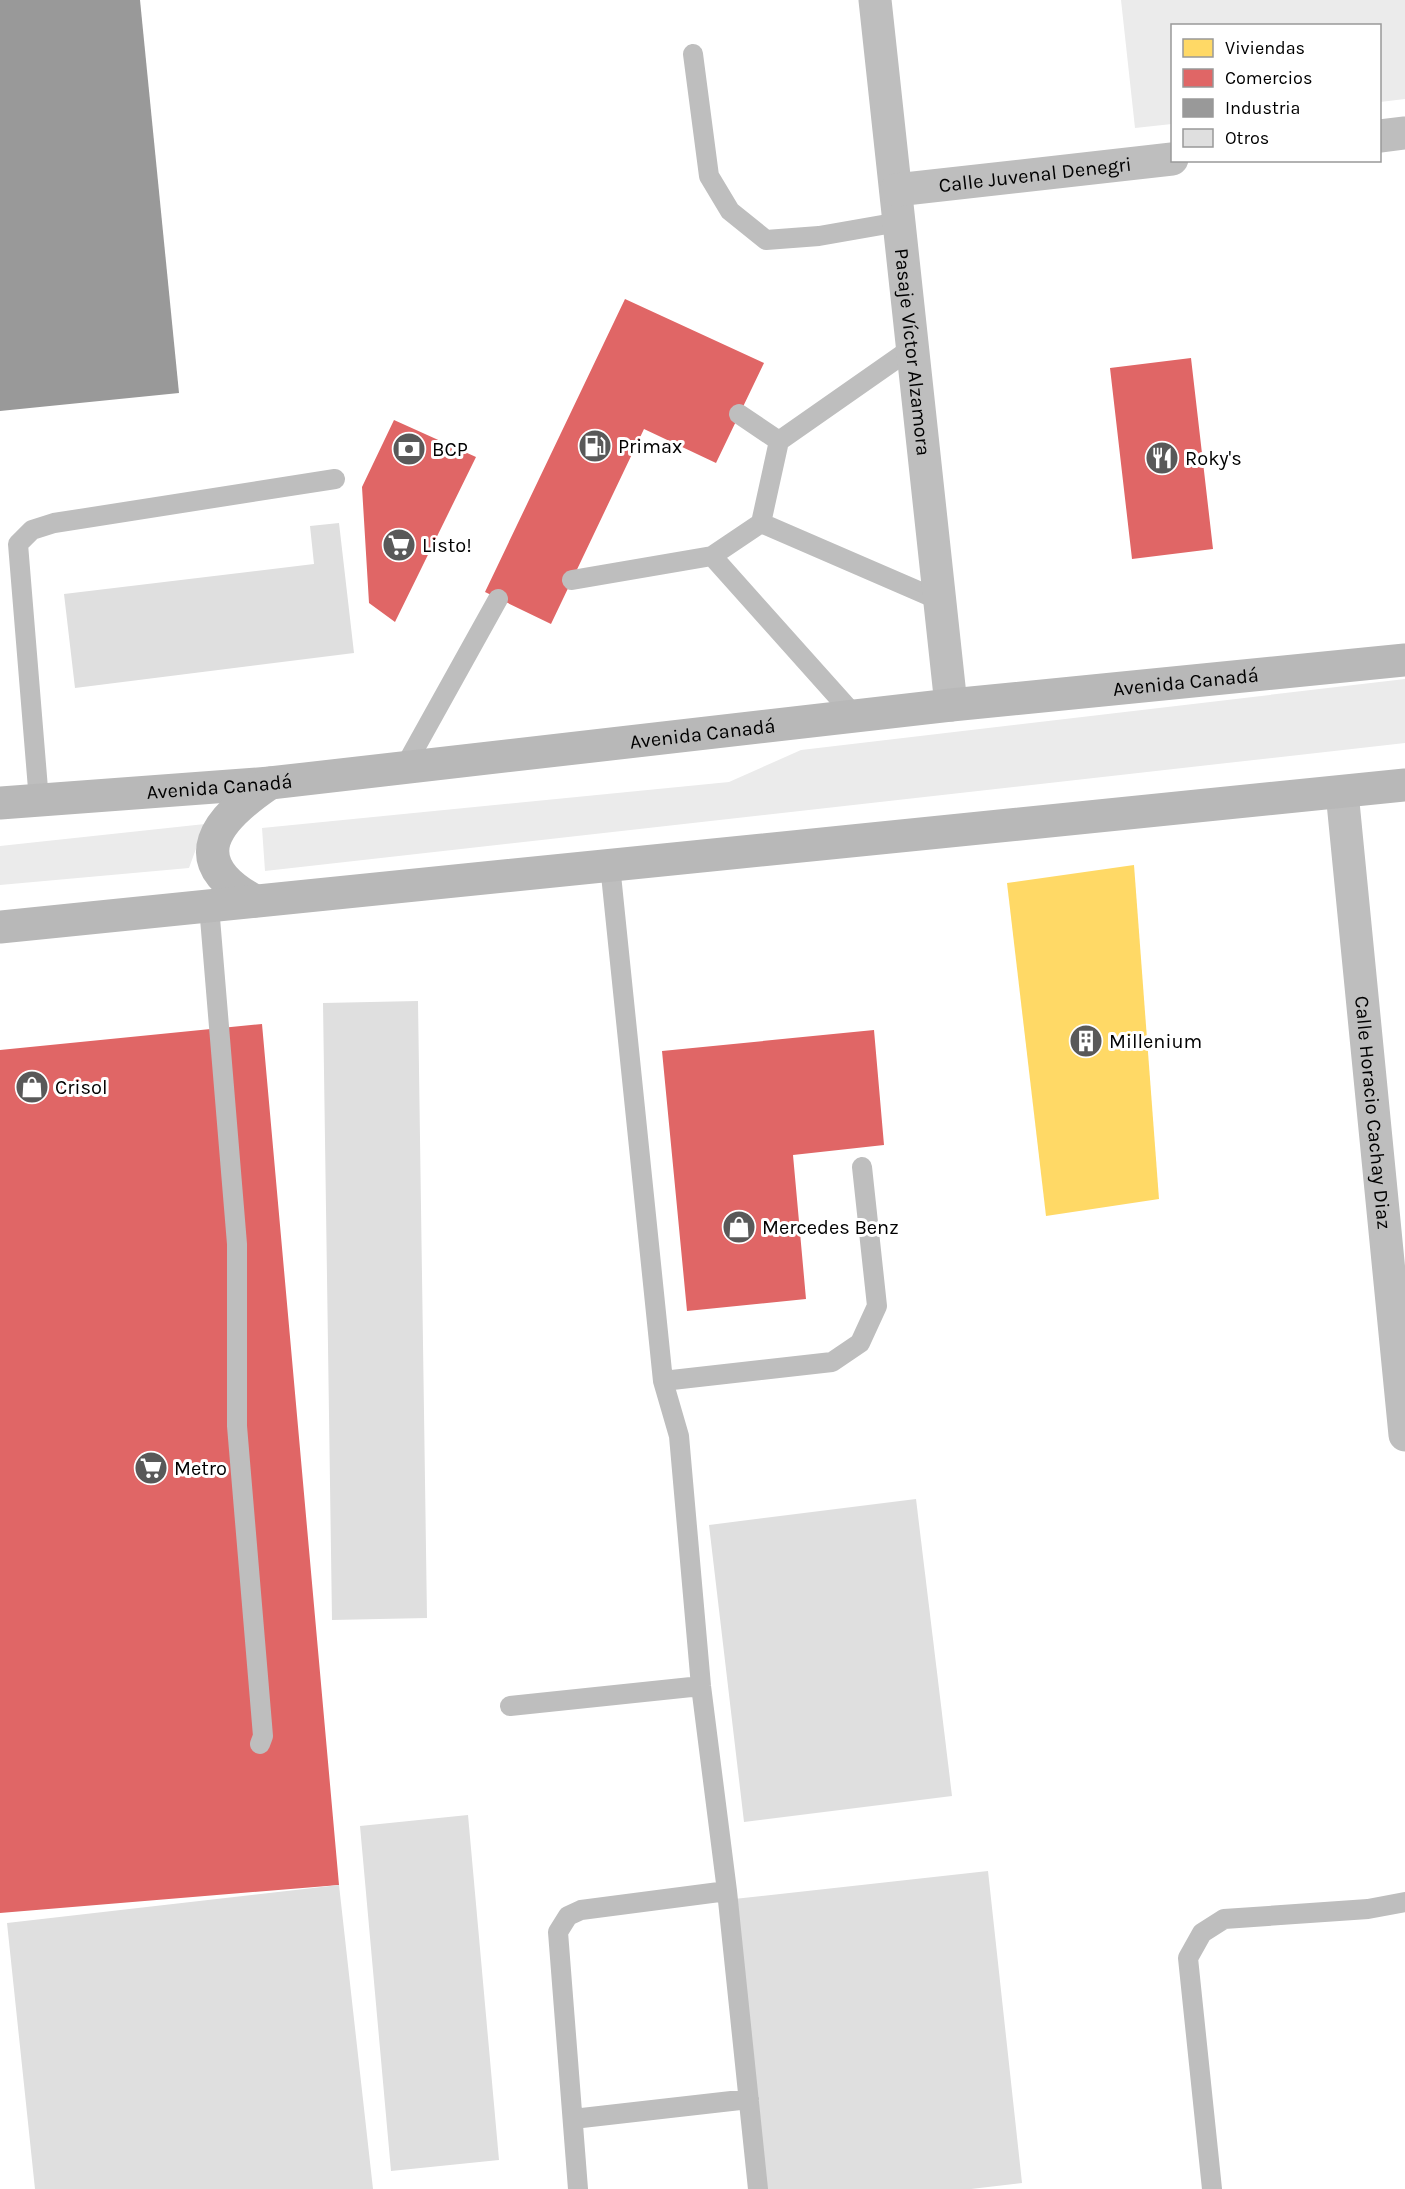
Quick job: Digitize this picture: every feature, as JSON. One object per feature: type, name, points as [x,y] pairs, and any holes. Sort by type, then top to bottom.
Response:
[{"type":"main road","name":"Avenida Canadá","points":[[0,803],[270,783],[951,705],[1405,660]]},
{"type":"main road","points":[[255,901],[225,881],[216,864],[213,845],[222,822],[241,802],[270,783]]},
{"type":"main road","points":[[0,927],[1405,785]]},
{"type":"street","name":"Pasaje Víctor Alzamora","points":[[875,0],[951,705]]},
{"type":"street","points":[[1381,136],[1405,133]]},
{"type":"street","name":"Calle Juvenal Denegri","points":[[896,190],[1171,159]]},
{"type":"street","name":"Calle Horacio Cachay Diaz","points":[[1342,792],[1398,1300],[1405,1436]]},
{"type":"lane","points":[[693,54],[709,176],[730,211],[766,240],[819,236],[899,222]]},
{"type":"lane","points":[[572,580],[712,556],[760,523],[779,441],[912,348]]},
{"type":"lane","points":[[739,414],[779,441]]},
{"type":"lane","points":[[39,801],[18,544],[32,530],[54,523],[335,479]]},
{"type":"lane","points":[[760,523],[939,600]]},
{"type":"lane","points":[[712,556],[855,716]]},
{"type":"lane","points":[[404,768],[498,599]]},
{"type":"lane","points":[[610,864],[663,1381],[679,1436],[701,1686],[727,1891],[758,2189]]},
{"type":"lane","points":[[208,906],[237,1244],[237,1426],[261,1744]]},
{"type":"lane","points":[[663,1381],[832,1362],[860,1343],[877,1306],[862,1167]]},
{"type":"lane","points":[[510,1706],[701,1686]]},
{"type":"lane","points":[[578,2189],[558,1932],[568,1916],[581,1910],[727,1891]]},
{"type":"lane","points":[[1212,2189],[1188,1958],[1202,1933],[1224,1919],[1368,1909],[1405,1902]]},
{"type":"lane","points":[[573,2119],[748,2099]]},
{"type":"shaded area","points":[[1121,0],[1405,0],[1405,99],[1381,102],[1381,24],[1171,24],[1171,124],[1135,128]]},
{"type":"shaded area","points":[[1405,679],[1405,743],[265,871],[262,828],[729,782],[801,750]]},
{"type":"shaded area","points":[[205,824],[189,868],[0,885],[0,846]]},
{"type":"building: Viviendas","name":"Millenium","points":[[1134,865],[1159,1199],[1046,1216],[1007,883]]},
{"type":"building: Comercios","name":"Primax","points":[[625,299],[764,363],[716,463],[644,429],[551,624],[485,592]]},
{"type":"building: Comercios","name":"Roky's","points":[[1191,358],[1213,549],[1132,559],[1110,368]]},
{"type":"building: Comercios","name":"Listo!","points":[[394,420],[476,457],[395,622],[369,603],[362,487]]},
{"type":"building: Comercios","name":"Metro","points":[[262,1024],[339,1885],[0,1913],[0,1050]]},
{"type":"building: Comercios","name":"Mercedes Benz","points":[[874,1030],[884,1145],[793,1155],[806,1299],[687,1311],[662,1051]]},
{"type":"building: Industria","points":[[0,0],[140,0],[179,393],[0,411]]},
{"type":"building: Otros","points":[[339,523],[354,653],[75,688],[64,594],[314,564],[310,526]]},
{"type":"building: Otros","points":[[418,1001],[427,1618],[332,1620],[323,1003]]},
{"type":"building: Otros","points":[[916,1499],[952,1796],[744,1822],[709,1525]]},
{"type":"building: Otros","points":[[468,1815],[499,2160],[391,2171],[360,1826]]},
{"type":"building: Otros","points":[[988,1871],[1022,2183],[971,2189],[766,2189],[734,1899]]},
{"type":"building: Otros","points":[[339,1885],[373,2189],[35,2189],[7,1923]]},
{"type":"place","name":"Primax","points":[[595,446]]},
{"type":"place","name":"BCP","points":[[409,449]]},
{"type":"place","name":"Roky's","points":[[1162,458]]},
{"type":"place","name":"Listo!","points":[[399,545]]},
{"type":"place","name":"Millenium","points":[[1086,1041]]},
{"type":"place","name":"Crisol","points":[[32,1087]]},
{"type":"place","name":"Mercedes Benz","points":[[739,1227]]},
{"type":"place","name":"Metro","points":[[151,1468]]}]
